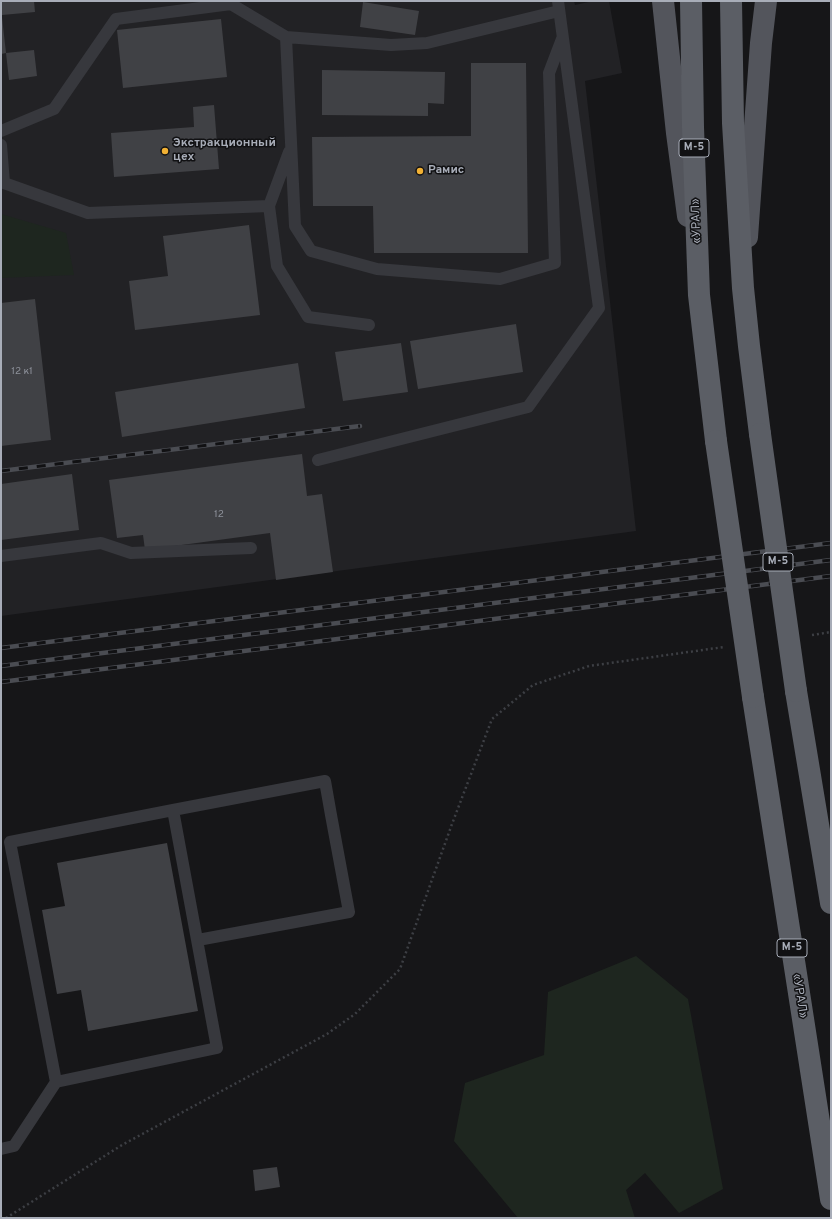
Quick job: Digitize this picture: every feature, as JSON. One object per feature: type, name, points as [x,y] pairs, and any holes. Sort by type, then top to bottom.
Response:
[{"type":"highway","name":"«УРАЛ»","points":[[691,1],[693,135],[699,295],[716,441],[753,697],[831,1199]]},
{"type":"highway","name":"М-5","points":[[731,1],[733,123],[743,288],[749,346],[796,691],[831,903]]},
{"type":"main road","points":[[663,1],[677,133],[699,295]]},
{"type":"main road","points":[[743,288],[761,43],[766,1]]},
{"type":"lane","points":[[1,131],[54,109],[116,19],[231,4],[286,37],[391,45],[427,43],[558,6],[599,308],[528,407],[318,460]]},
{"type":"lane","points":[[286,37],[295,226],[311,250],[377,268],[500,279],[555,263],[549,73],[562,39]]},
{"type":"lane","points":[[1,145],[4,183],[88,213],[269,206]]},
{"type":"lane","points":[[291,148],[269,206],[276,266],[308,317],[369,325]]},
{"type":"lane","points":[[1,556],[101,543],[131,554],[251,548]]},
{"type":"lane","points":[[1,1149],[14,1146],[56,1082],[10,842],[325,782],[349,912],[198,940]]},
{"type":"lane","points":[[56,1082],[217,1048],[173,810]]},
{"type":"path","points":[[808,636],[831,632]]},
{"type":"path","points":[[6,1218],[122,1145],[327,1034],[355,1014],[400,969],[452,824],[492,719],[533,685],[590,666],[730,646]]},
{"type":"shaded area","points":[[1,1],[574,1],[575,5],[593,1],[609,1],[622,73],[585,81],[636,531],[1,616]]},
{"type":"shaded area","points":[[1,214],[66,233],[74,275],[1,278]]},
{"type":"shaded area","points":[[636,956],[688,999],[723,1189],[679,1213],[645,1173],[626,1190],[635,1218],[518,1218],[454,1141],[465,1083],[544,1055],[548,992]]},
{"type":"building","points":[[1,1],[34,1],[35,12],[2,15]]},
{"type":"building","points":[[363,2],[419,11],[415,35],[360,27]]},
{"type":"building","points":[[1,17],[6,53],[1,54]]},
{"type":"building","points":[[221,19],[227,77],[123,88],[117,30]]},
{"type":"building","points":[[34,50],[37,76],[9,80],[6,53]]},
{"type":"building","name":"Рамис","points":[[471,63],[526,63],[528,253],[374,253],[373,206],[313,206],[312,137],[471,136]]},
{"type":"building","points":[[322,70],[445,72],[444,104],[428,103],[428,116],[322,115]]},
{"type":"building","name":"Экстракционный цех","points":[[214,105],[219,169],[114,177],[111,133],[194,127],[193,107]]},
{"type":"building","points":[[249,225],[260,315],[135,330],[129,281],[168,276],[163,236]]},
{"type":"building","points":[[35,299],[51,440],[1,446],[1,303]]},
{"type":"building","points":[[516,324],[523,372],[418,389],[410,341]]},
{"type":"building","points":[[401,343],[408,392],[343,401],[335,352]]},
{"type":"building","points":[[298,363],[305,408],[122,437],[115,392]]},
{"type":"building","points":[[302,454],[307,496],[322,494],[333,572],[276,580],[270,533],[145,550],[143,535],[117,538],[109,480]]},
{"type":"building","points":[[72,474],[79,530],[1,540],[1,484]]},
{"type":"building","points":[[167,843],[198,1011],[88,1031],[81,990],[57,994],[42,910],[65,906],[57,863]]},
{"type":"building","points":[[277,1167],[280,1187],[255,1191],[253,1170]]},
{"type":"railway","points":[[1,471],[360,426]]},
{"type":"railway","points":[[1,648],[831,543]]},
{"type":"railway","points":[[1,666],[831,560]]},
{"type":"railway","points":[[1,682],[831,576]]},
{"type":"place","name":"Экстракционный цех","points":[[165,151]]},
{"type":"place","name":"Рамис","points":[[420,171]]}]
